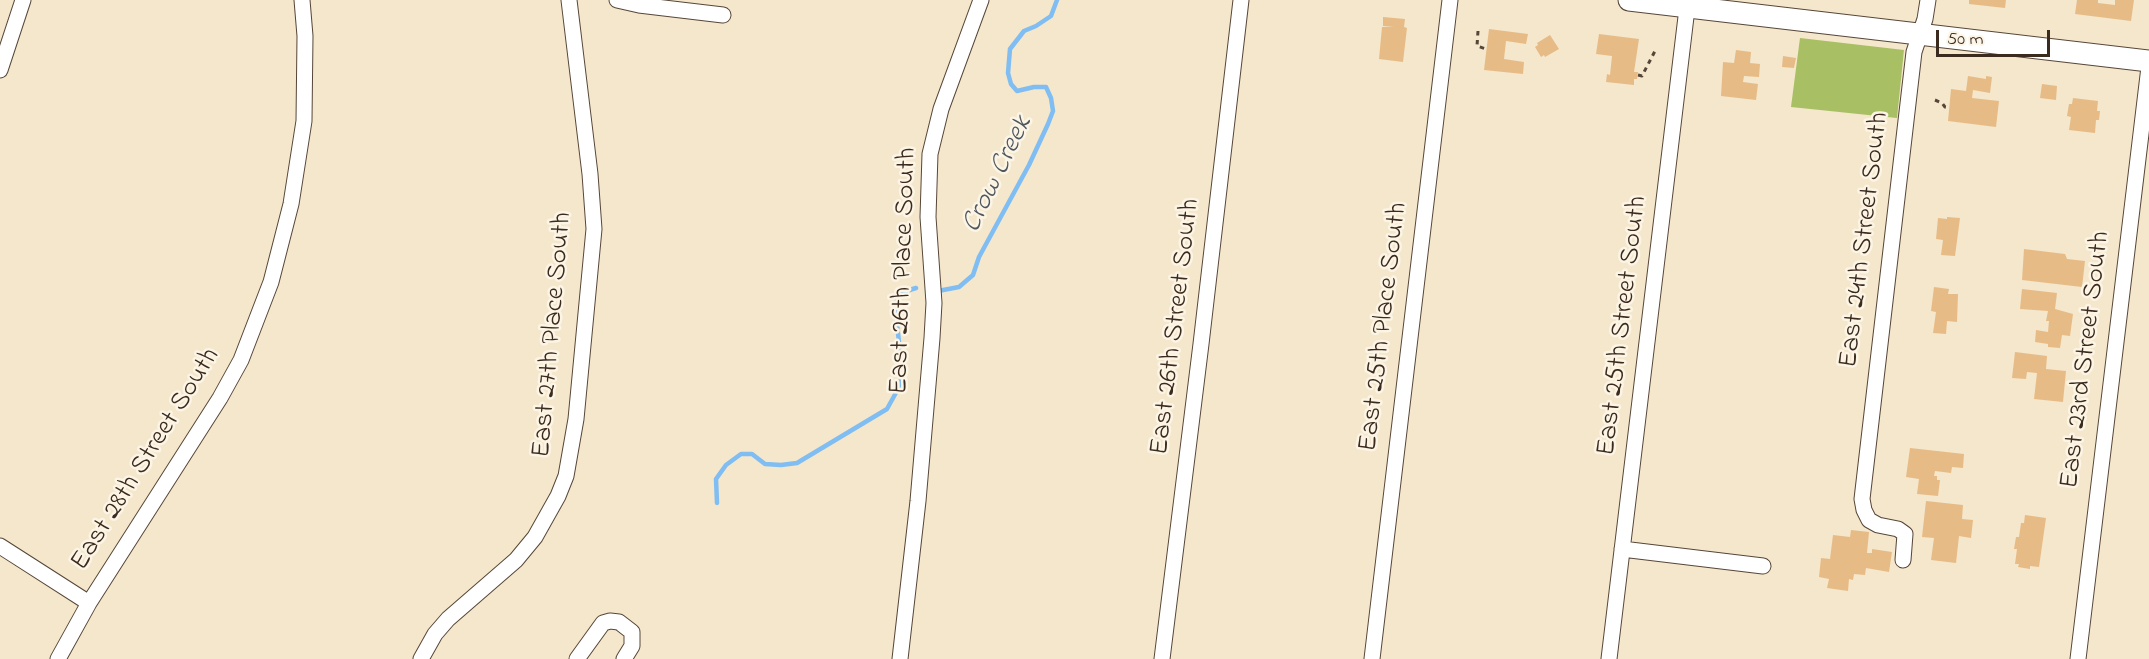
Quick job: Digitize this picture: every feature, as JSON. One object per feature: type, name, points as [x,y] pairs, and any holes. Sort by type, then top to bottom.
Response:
[{"type":"main road","points":[[1629,0],[1688,3],[2149,62]]},
{"type":"street","points":[[0,70],[23,0]]},
{"type":"street","name":"East 28th Street South","points":[[58,659],[89,603],[220,398],[241,360],[271,282],[291,204],[304,121],[305,36],[302,0]]},
{"type":"street","name":"East 27th Place South","points":[[421,659],[435,634],[448,619],[516,560],[535,537],[558,496],[566,476],[576,418],[594,229],[590,174],[569,0]]},
{"type":"street","points":[[617,0],[639,5],[723,15]]},
{"type":"street","name":"East 26th Place South","points":[[900,659],[918,501],[932,338],[934,303],[928,216],[930,154],[941,109],[981,0]]},
{"type":"street","name":"East 26th Street South","points":[[1162,659],[1241,0]]},
{"type":"street","name":"East 25th Place South","points":[[1372,659],[1450,0]]},
{"type":"street","name":"East 24th Street South","points":[[1904,560],[1905,534],[1898,529],[1878,525],[1869,520],[1862,499],[1913,63],[1928,0]]},
{"type":"street","name":"East 25th Street South","points":[[1609,659],[1688,3]]},
{"type":"street","name":"East 23rd Street South","points":[[2078,659],[2149,67]]},
{"type":"street","points":[[0,546],[89,603]]},
{"type":"street","points":[[1622,549],[1763,566]]},
{"type":"street","points":[[577,659],[603,623],[610,621],[619,622],[632,632],[632,646],[624,659]]},
{"type":"path","points":[[1478,31],[1478,46],[1486,49]]},
{"type":"path","points":[[1638,75],[1642,76],[1656,49]]},
{"type":"path","points":[[1935,100],[1950,108]]},
{"type":"green space","points":[[1800,38],[1904,50],[1897,118],[1791,107]]},
{"type":"building","points":[[1969,0],[2006,0],[2005,8],[1969,4]]},
{"type":"building","points":[[2077,0],[2098,0],[2098,3],[2115,5],[2115,0],[2134,0],[2131,21],[2075,14]]},
{"type":"building","points":[[1383,17],[1405,19],[1404,27],[1407,28],[1403,62],[1379,59],[1382,27],[1394,27],[1383,26]]},
{"type":"building","points":[[1489,29],[1528,34],[1526,44],[1506,41],[1504,59],[1524,62],[1523,74],[1484,70]]},
{"type":"building","points":[[1599,34],[1639,39],[1634,72],[1638,72],[1634,85],[1606,82],[1607,74],[1610,75],[1612,56],[1596,54]]},
{"type":"building","points":[[1550,35],[1559,49],[1541,57],[1535,47],[1537,43]]},
{"type":"building","points":[[1736,50],[1751,52],[1750,63],[1760,64],[1759,77],[1744,76],[1743,82],[1758,84],[1756,100],[1721,96],[1723,62],[1734,63]]},
{"type":"building","points":[[1783,56],[1796,58],[1794,68],[1782,67]]},
{"type":"building","points":[[1968,76],[1986,79],[1986,76],[1992,77],[1990,93],[1973,90],[1972,98],[1999,101],[1996,127],[1948,121],[1951,89],[1966,91]]},
{"type":"building","points":[[2042,84],[2057,86],[2056,100],[2040,98]]},
{"type":"building","points":[[2073,98],[2098,101],[2097,111],[2100,111],[2099,120],[2096,120],[2095,133],[2069,130],[2071,117],[2067,116],[2069,104],[2072,104]]},
{"type":"building","points":[[1947,217],[1960,218],[1955,256],[1941,255],[1943,240],[1936,239],[1938,218],[1947,219]]},
{"type":"building","points":[[2024,249],[2065,254],[2067,259],[2085,261],[2082,287],[2022,280]]},
{"type":"building","points":[[1934,287],[1949,289],[1948,294],[1958,294],[1957,322],[1947,321],[1946,334],[1933,333],[1936,312],[1931,311]]},
{"type":"building","points":[[2022,289],[2057,293],[2055,309],[2073,314],[2070,336],[2062,335],[2060,348],[2048,347],[2048,344],[2035,342],[2036,330],[2048,332],[2049,321],[2046,321],[2048,311],[2020,309]]},
{"type":"building","points":[[2015,352],[2047,356],[2046,369],[2066,371],[2063,402],[2034,399],[2037,373],[2027,372],[2026,379],[2012,378]]},
{"type":"building","points":[[1910,448],[1964,454],[1963,468],[1952,467],[1951,473],[1935,471],[1934,476],[1940,480],[1938,496],[1917,494],[1919,479],[1906,477]]},
{"type":"building","points":[[1926,501],[1963,505],[1962,519],[1973,520],[1971,538],[1959,536],[1956,563],[1931,560],[1934,538],[1922,537]]},
{"type":"building","points":[[2025,515],[2046,518],[2039,567],[2030,566],[2030,569],[2018,567],[2019,564],[2015,564],[2016,537],[2019,537]]},
{"type":"building","points":[[1851,530],[1869,532],[1867,553],[1872,553],[1872,549],[1892,552],[1889,572],[1866,568],[1865,575],[1854,574],[1853,580],[1849,579],[1848,591],[1827,588],[1829,579],[1819,577],[1821,558],[1830,559],[1833,535],[1850,537]]},
{"type":"waterway","name":"Crow Creek","points":[[938,291],[959,287],[973,275],[979,257],[1029,165],[1048,124],[1053,111],[1046,87],[1017,91],[1011,84],[1008,73],[1010,49],[1024,31],[1051,16],[1057,0]]},
{"type":"waterway","name":"Crow Creek","points":[[717,503],[716,479],[726,465],[741,454],[752,454],[765,464],[797,463],[887,409],[898,389],[905,366],[900,351],[895,306],[900,293],[916,288]]}]
